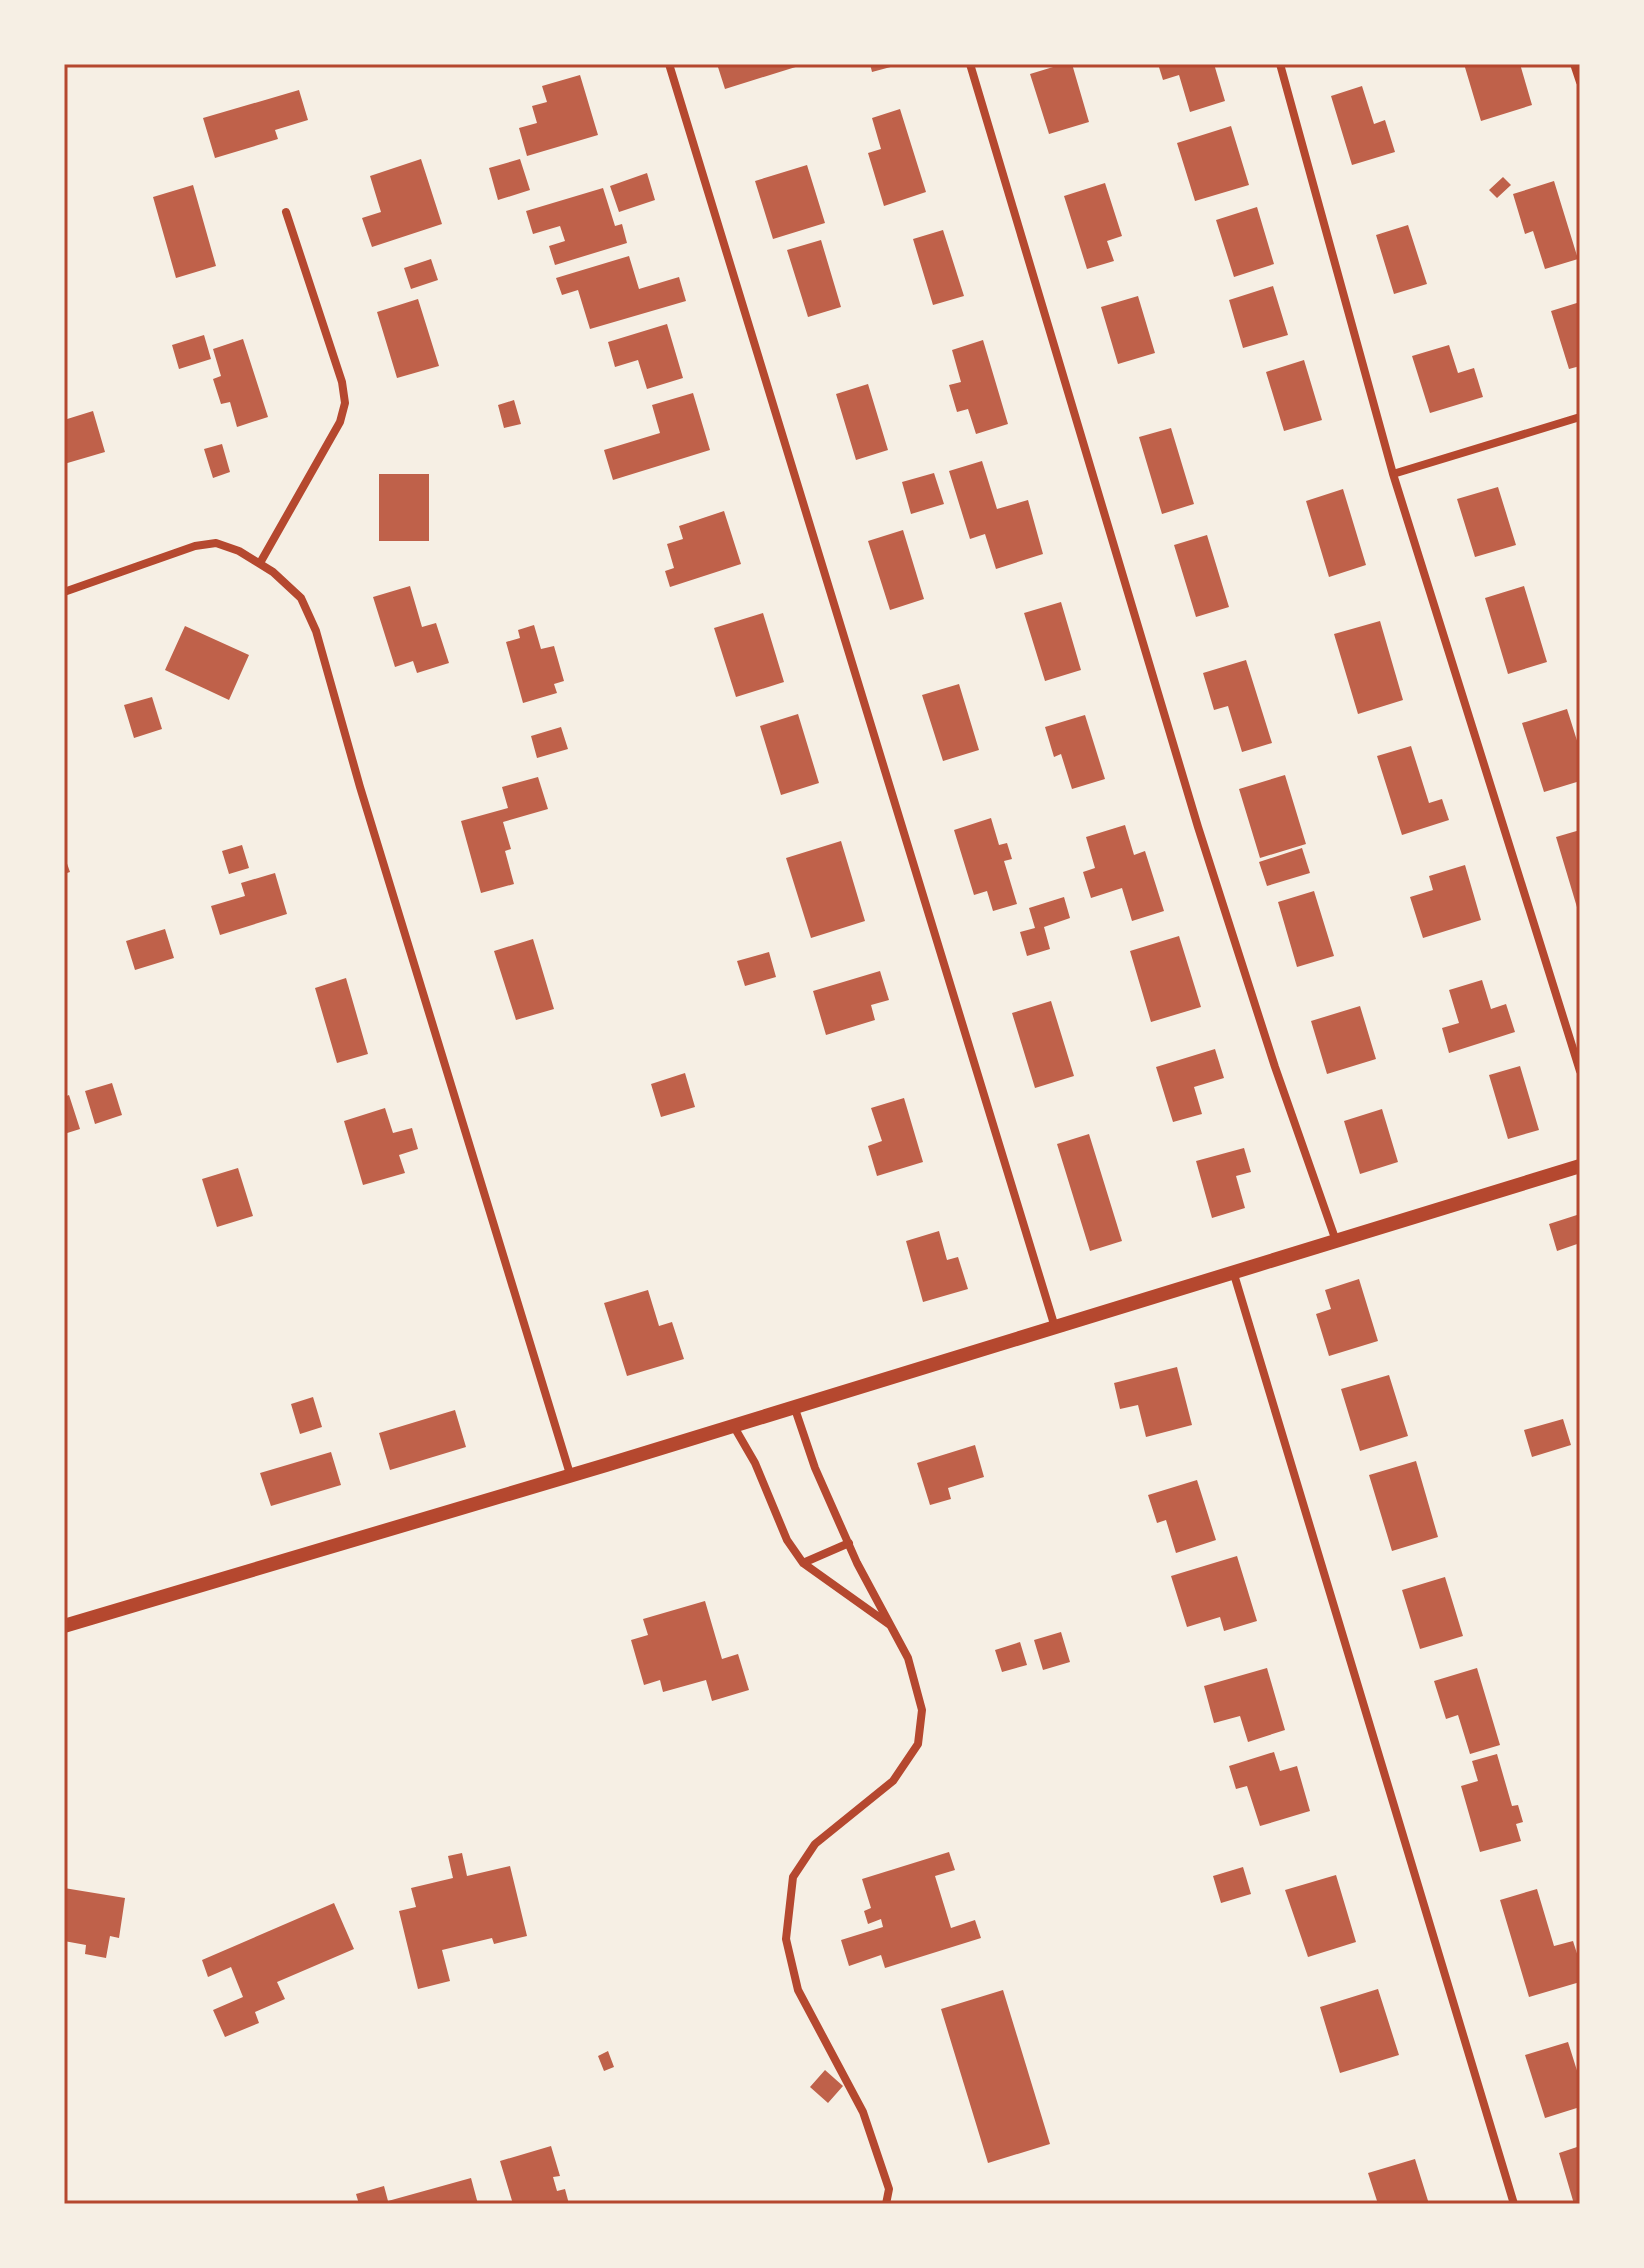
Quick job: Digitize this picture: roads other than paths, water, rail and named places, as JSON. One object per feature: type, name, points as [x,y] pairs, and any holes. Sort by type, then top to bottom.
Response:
[{"type":"street","points":[[669,64],[1054,1324]]},
{"type":"street","points":[[970,64],[1198,827],[1275,1067],[1336,1241]]},
{"type":"street","points":[[1280,64],[1393,474],[1580,1071]]},
{"type":"street","points":[[1574,64],[1580,82]]},
{"type":"street","points":[[260,563],[340,422],[345,403],[327,330],[286,212]]},
{"type":"street","points":[[1393,474],[1580,417]]},
{"type":"street","points":[[64,592],[195,546],[216,543],[260,563],[301,598],[316,631],[369,817],[570,1474]]},
{"type":"street","points":[[64,1626],[1580,1166]]},
{"type":"street","points":[[1233,1271],[1514,2204]]},
{"type":"street","points":[[794,1406],[815,1468],[849,1543],[908,1658],[922,1710],[918,1744],[893,1781],[815,1844],[793,1877],[786,1939],[798,1990],[863,2112],[889,2189],[886,2204]]},
{"type":"street","points":[[733,1425],[755,1463],[787,1540],[803,1563],[894,1628]]},
{"type":"street","points":[[803,1563],[849,1543]]}]
